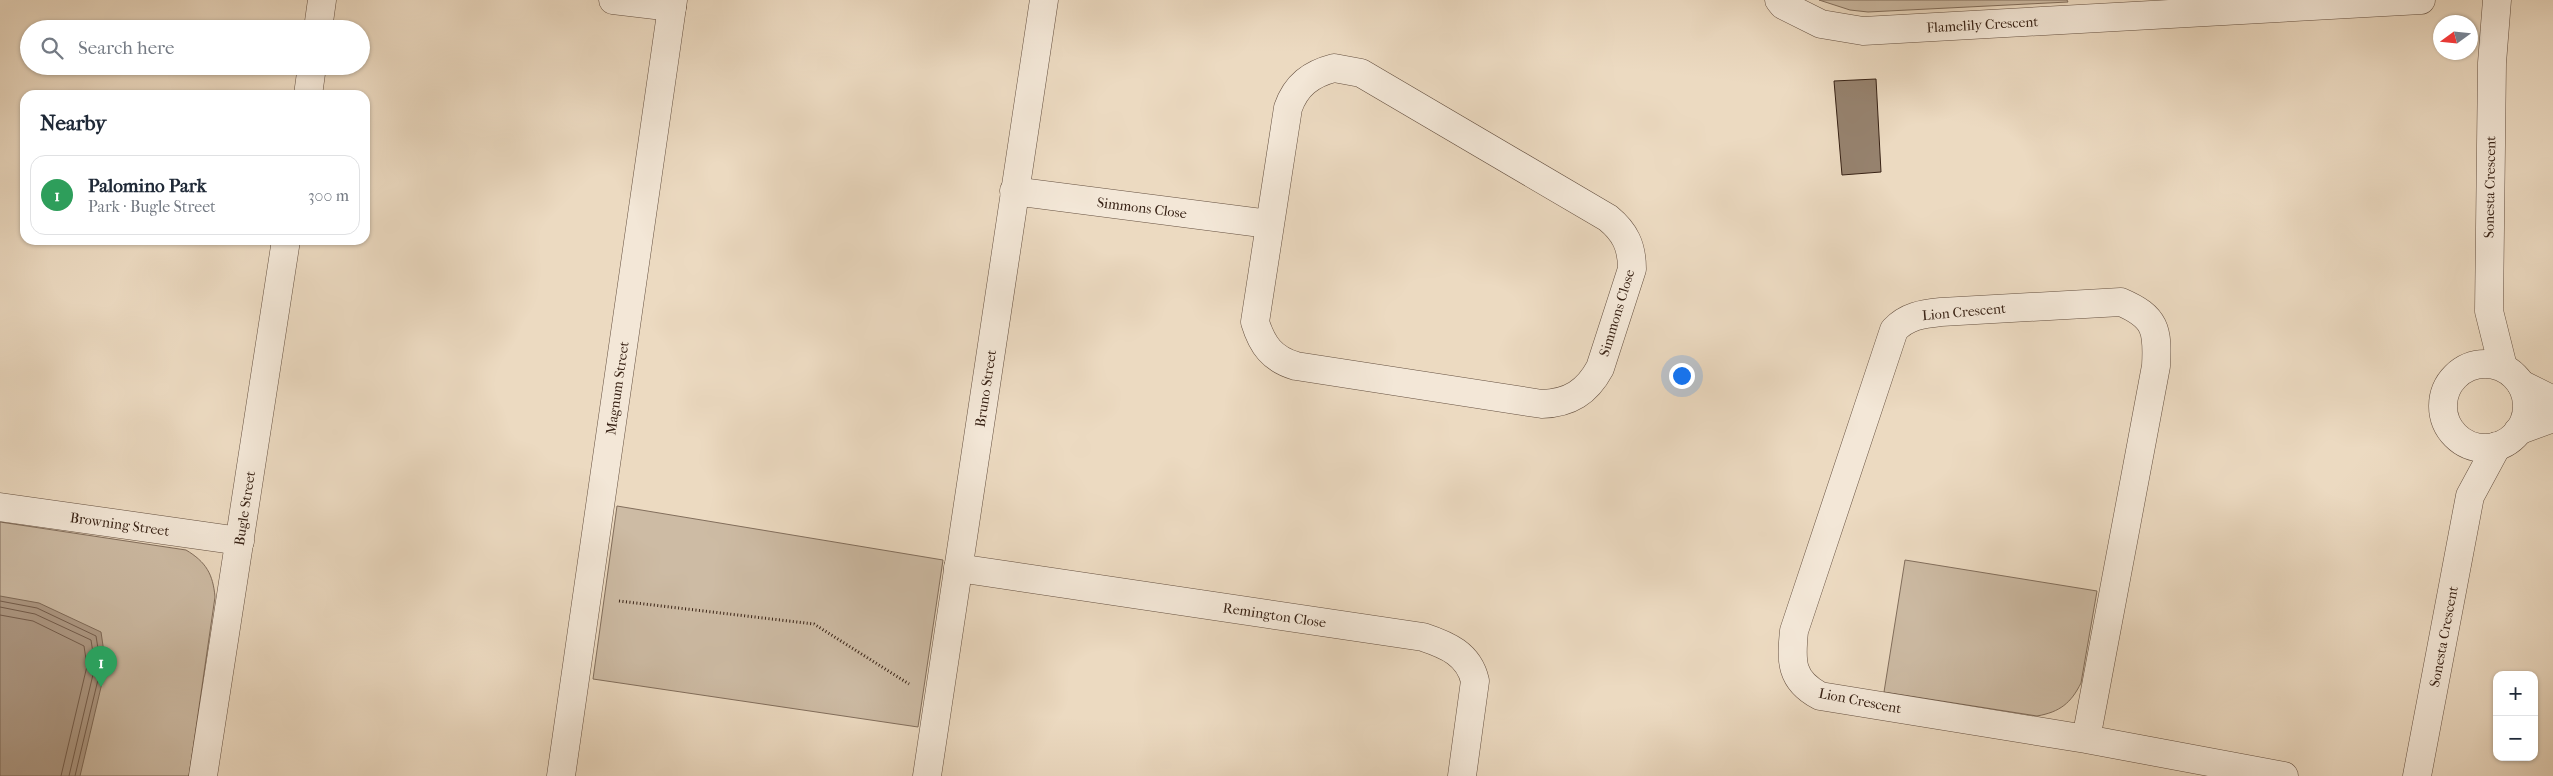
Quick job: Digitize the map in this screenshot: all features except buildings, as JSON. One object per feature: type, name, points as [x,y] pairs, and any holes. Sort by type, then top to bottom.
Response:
[{"type":"street","points":[[319,20],[322,0]]},
{"type":"street","points":[[613,0],[673,4]]},
{"type":"street","name":"Bruno Street","points":[[927,776],[1044,0]]},
{"type":"street","name":"Flamelily Crescent","points":[[1780,0],[1783,4],[1821,24],[1863,31],[2193,6],[2420,0]]},
{"type":"street","name":"Sonesta Crescent","points":[[2468,367],[2489,311],[2492,63],[2497,0]]},
{"type":"street","name":"Magnum Street","points":[[560,776],[673,4]]},
{"type":"street","name":"Simmons Close","points":[[1348,69],[1361,73],[1608,218],[1619,227],[1627,240],[1632,254],[1632,269],[1600,368],[1592,382],[1580,394],[1568,400],[1542,404],[1296,366],[1275,356],[1266,348],[1259,336],[1255,322],[1269,224],[1288,108],[1292,96],[1310,77],[1321,71],[1348,69]]},
{"type":"street","points":[[309,90],[311,75]]},
{"type":"street","name":"Simmons Close","points":[[1014,191],[1269,224]]},
{"type":"street","name":"Bugle Street","points":[[203,776],[285,245]]},
{"type":"street","name":"Lion Crescent","points":[[2086,739],[2156,366],[2158,338],[2153,325],[2145,314],[2121,302],[1940,312],[1919,314],[1908,318],[1894,330],[1794,631],[1792,651],[1798,679],[1806,689],[1820,696],[2086,739],[2284,776]]},
{"type":"street","name":"Sonesta Crescent","points":[[2489,311],[2512,376]]},
{"type":"street","points":[[2553,400],[2512,376],[2485,364],[2468,367],[2449,383],[2444,394],[2444,418],[2458,438],[2470,445],[2484,448],[2553,418]]},
{"type":"street","points":[[2508,439],[2526,413],[2527,403],[2512,376]]},
{"type":"street","name":"Sonesta Crescent","points":[[2417,776],[2470,496],[2458,438]]},
{"type":"street","name":"Sonesta Crescent","points":[[2470,496],[2508,439]]},
{"type":"street","name":"Browning Street","points":[[0,507],[240,541]]},
{"type":"street","name":"Remington Close","points":[[958,568],[1423,637],[1442,643],[1464,658],[1473,668],[1475,681],[1462,776]]},
{"type":"path","points":[[616,601],[814,624],[913,687]]},
{"type":"shaded area","points":[[1819,0],[2067,0],[2068,2],[1868,12],[1850,10]]},
{"type":"shaded area","points":[[617,506],[943,560],[918,727],[593,679]]},
{"type":"shaded area","points":[[0,522],[186,550],[199,559],[207,569],[215,597],[189,776],[0,776]]},
{"type":"shaded area","points":[[1905,560],[2097,591],[2081,683],[2069,701],[2052,712],[2037,716],[1884,692]]},
{"type":"water","points":[[0,596],[39,603],[101,632],[106,666],[80,776],[0,776]]},
{"type":"place","name":"Palomino Park","points":[[101,687]]}]
